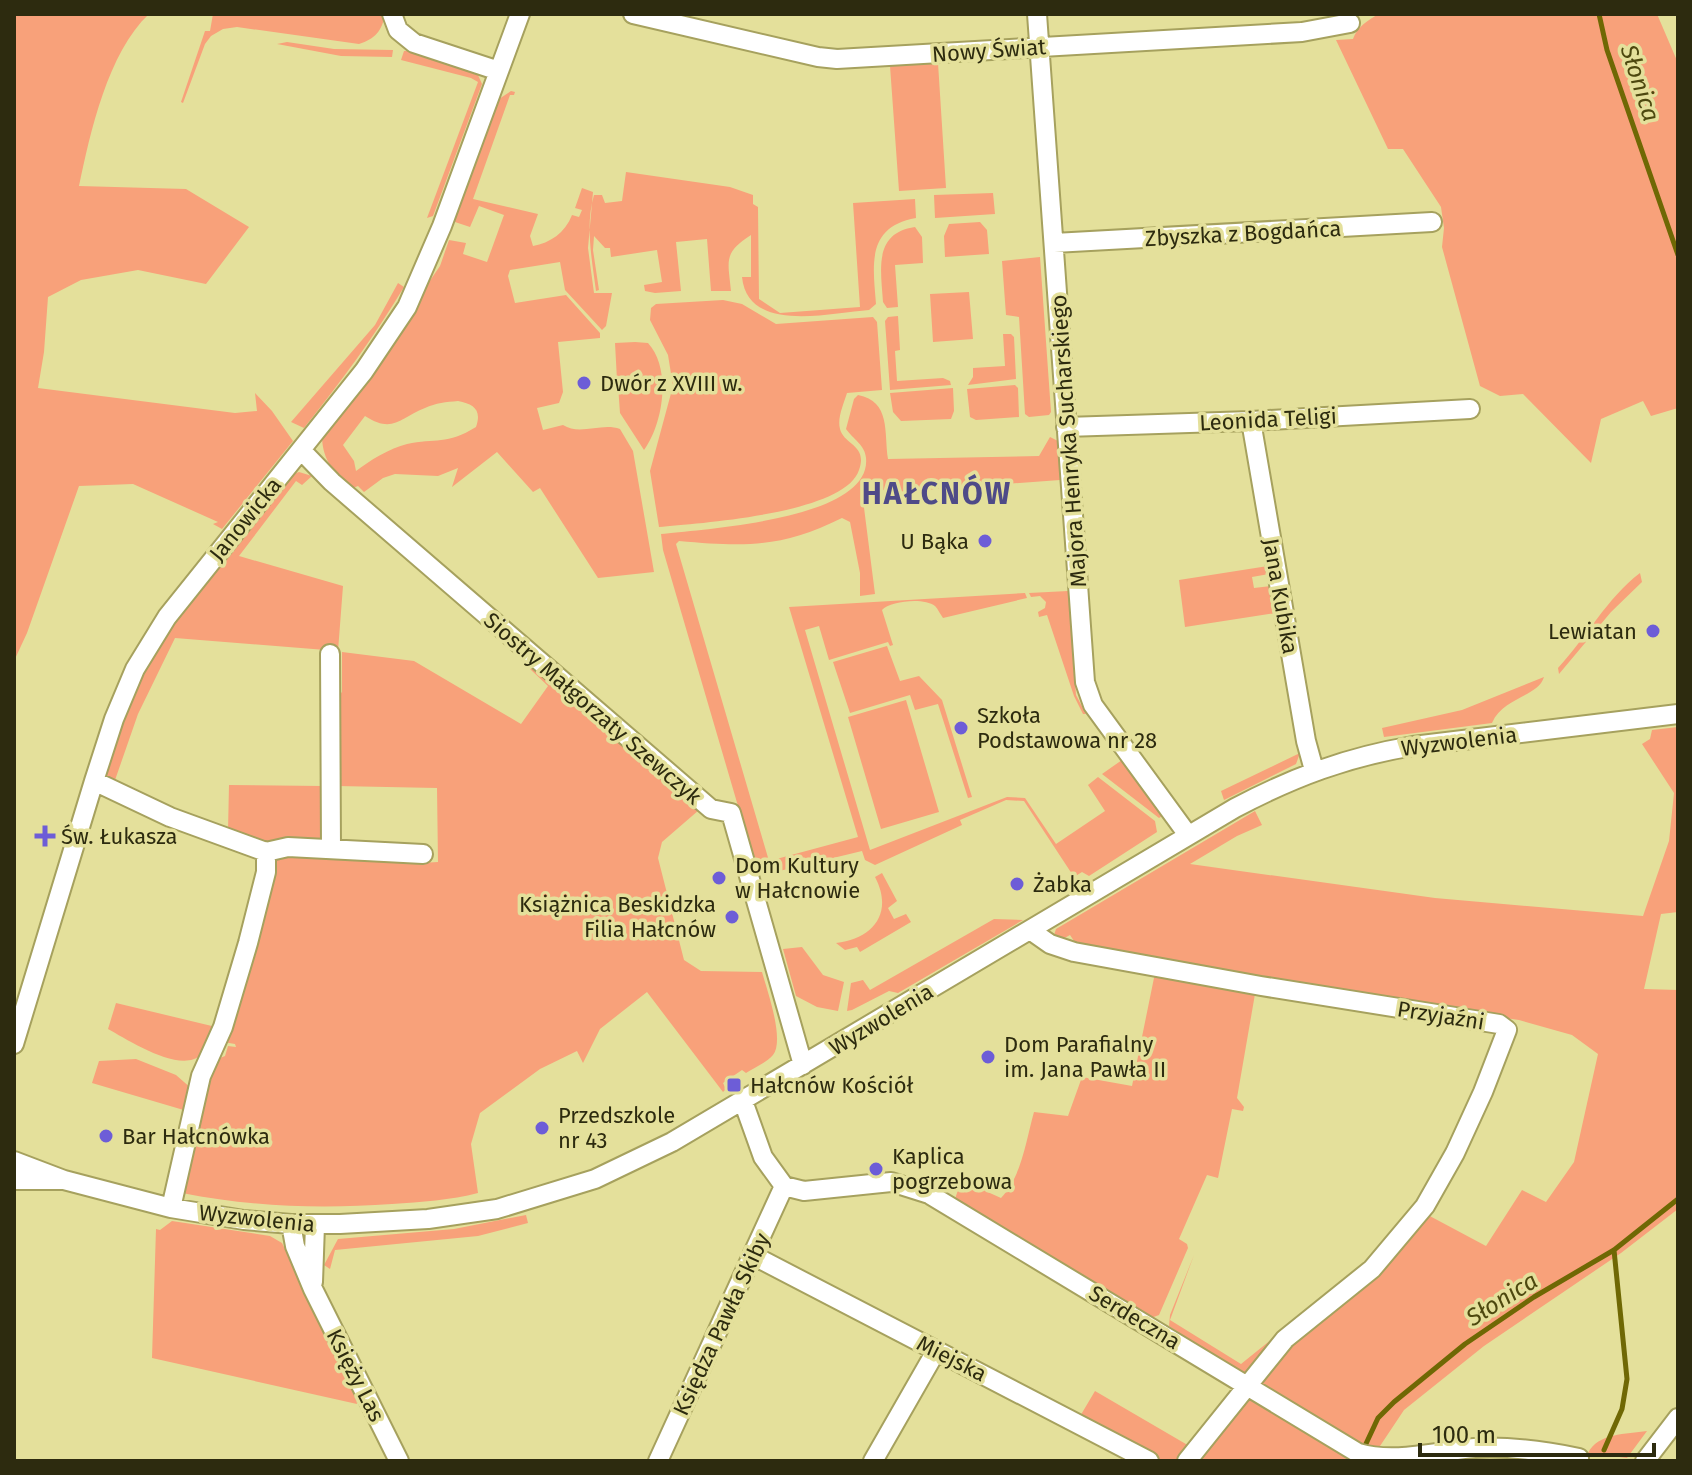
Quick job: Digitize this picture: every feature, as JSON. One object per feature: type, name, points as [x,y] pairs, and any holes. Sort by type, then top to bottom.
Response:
[{"type":"street","points":[[392,14],[398,30],[414,43],[499,71]]},
{"type":"street","name":"Janowicka","points":[[14,1044],[124,692],[150,641],[181,598],[364,371],[407,307],[442,226],[520,14]]},
{"type":"street","name":"Nowy Świat","points":[[633,14],[818,57],[852,58],[1302,32],[1350,23]]},
{"type":"street","name":"Majora Henryka Sucharskiego","points":[[1037,14],[1086,689],[1093,705],[1188,835]]},
{"type":"street","name":"Zbyszka z Bogdańca","points":[[1054,243],[1432,222]]},
{"type":"street","name":"Leonida Teligi","points":[[1066,427],[1470,409]]},
{"type":"street","name":"Jana Kubika","points":[[1251,421],[1306,741],[1314,770]]},
{"type":"street","name":"Siostry Małgorzaty Szewczyk","points":[[301,450],[332,482],[711,809],[731,813],[803,1065]]},
{"type":"street","points":[[330,654],[331,848]]},
{"type":"street","name":"Wyzwolenia","points":[[14,1161],[64,1180],[171,1208],[291,1224],[462,1215],[531,1200],[595,1179],[645,1156],[743,1101],[1188,835],[1273,788],[1314,770],[1382,751],[1427,744],[1678,714]]},
{"type":"street","points":[[94,781],[170,817],[266,852],[288,847],[423,854]]},
{"type":"street","points":[[171,1208],[201,1076],[223,1027],[248,943],[266,872],[266,852]]},
{"type":"street","name":"Przyjaźni","points":[[1030,930],[1050,944],[1074,952],[1499,1024],[1507,1030],[1455,1153],[1425,1206],[1372,1269],[1285,1339],[1248,1386]]},
{"type":"street","points":[[743,1101],[763,1157],[784,1186]]},
{"type":"street","name":"Wyzwolenia","points":[[14,1180],[64,1180]]},
{"type":"street","name":"Serdeczna","points":[[784,1186],[804,1191],[891,1182],[929,1194],[1342,1444],[1371,1456],[1395,1457],[1493,1448],[1536,1450],[1579,1458]]},
{"type":"street","name":"Księdza Pawła Skiby","points":[[658,1461],[784,1186]]},
{"type":"street","name":"Księży Las","points":[[291,1224],[295,1246],[313,1289],[399,1461]]},
{"type":"street","name":"Księży Las","points":[[313,1289],[315,1225]]},
{"type":"street","name":"Miejska","points":[[754,1256],[1149,1461]]},
{"type":"street","points":[[873,1461],[936,1351]]},
{"type":"street","points":[[1187,1461],[1248,1386]]},
{"type":"street","points":[[1645,1461],[1678,1418]]},
{"type":"shaded area","points":[[14,14],[149,14],[122,49],[112,71],[95,118],[79,186],[186,189],[249,227],[206,284],[138,270],[81,280],[48,297],[38,388],[235,413],[257,411],[255,393],[293,441],[222,529],[213,524],[218,522],[133,484],[79,486],[27,633],[14,661]]},
{"type":"shaded area","points":[[213,14],[385,14],[377,34],[359,44],[237,27],[223,29],[205,44],[183,103],[205,31],[210,31]]},
{"type":"shaded area","points":[[1379,14],[1657,14],[1678,63],[1678,408],[1651,416],[1643,401],[1601,419],[1591,463],[1523,394],[1500,396],[1480,386],[1442,247],[1444,228],[1441,207],[1403,149],[1388,149],[1336,40],[1353,39],[1360,27]]},
{"type":"shaded area","points":[[287,42],[334,49],[393,50],[392,57],[341,56],[277,44]]},
{"type":"shaded area","points":[[404,51],[423,53],[451,63],[478,75],[482,84],[433,216],[427,218],[478,82],[401,60]]},
{"type":"shaded area","points":[[949,58],[951,62],[938,63],[946,188],[899,191],[890,66],[872,66]]},
{"type":"shaded area","points":[[511,91],[515,92],[510,95],[473,199],[538,214],[530,236],[533,246],[556,236],[572,215],[579,217],[582,210],[575,208],[582,188],[593,192],[588,248],[594,293],[612,293],[606,326],[602,330],[565,290],[560,262],[510,270],[508,276],[515,303],[566,295],[600,333],[600,338],[558,342],[563,392],[559,403],[537,408],[543,430],[563,425],[577,429],[620,429],[633,451],[654,572],[598,578],[540,488],[533,492],[497,452],[452,487],[458,468],[438,476],[395,474],[383,478],[364,492],[340,478],[325,453],[322,438],[440,266],[449,240],[466,243],[463,254],[487,262],[504,215],[479,206],[470,227],[452,221],[499,99]],"holes":[[[464,402],[475,409],[478,421],[476,427],[457,436],[400,446],[356,471],[354,461],[343,445],[365,416],[390,424],[433,405]]]},
{"type":"shaded area","points":[[626,172],[730,187],[753,195],[753,204],[758,207],[759,299],[780,313],[860,307],[853,203],[915,199],[916,218],[888,230],[881,239],[874,262],[876,304],[869,310],[793,316],[774,313],[759,307],[748,295],[742,277],[751,277],[751,235],[736,247],[729,258],[731,291],[711,291],[707,239],[676,242],[681,291],[655,293],[645,291],[644,285],[662,282],[657,250],[611,257],[610,248],[605,248],[594,236],[599,290],[596,291],[591,255],[591,206],[594,195],[602,195],[605,203],[622,201]]},
{"type":"shaded area","points":[[993,193],[995,214],[935,218],[934,195]]},
{"type":"shaded area","points":[[980,222],[987,230],[989,254],[945,257],[944,236],[949,224]]},
{"type":"shaded area","points":[[915,227],[922,237],[923,263],[895,265],[898,307],[887,308],[883,302],[882,255],[892,237]]},
{"type":"shaded area","points":[[1040,257],[1051,412],[1049,415],[1029,417],[1025,414],[1019,317],[1006,315],[1002,261]]},
{"type":"shaded area","points":[[398,283],[404,287],[331,394],[304,428],[291,422],[375,325]]},
{"type":"shaded area","points":[[969,292],[973,339],[933,342],[930,294]]},
{"type":"shaded area","points":[[723,300],[742,304],[776,324],[873,317],[877,322],[882,390],[847,393],[839,425],[842,434],[858,450],[861,462],[848,485],[828,497],[769,514],[659,527],[650,471],[673,386],[668,355],[650,320],[651,308],[656,304]]},
{"type":"shaded area","points":[[898,316],[900,350],[895,351],[897,381],[943,378],[951,385],[890,390],[885,321],[888,317]]},
{"type":"shaded area","points":[[1003,334],[1014,337],[1016,379],[968,385],[973,377],[973,368],[1005,366]]},
{"type":"shaded area","points":[[615,343],[648,343],[660,367],[662,381],[660,412],[644,450],[620,413],[618,385],[634,382],[633,378],[617,380]]},
{"type":"shaded area","points":[[1015,385],[1018,388],[1019,417],[976,420],[970,417],[967,389]]},
{"type":"shaded area","points":[[953,388],[954,411],[951,419],[901,421],[893,412],[890,393]]},
{"type":"shaded area","points":[[858,395],[869,398],[881,411],[888,459],[1039,456],[1050,437],[1058,441],[1060,480],[862,492],[875,594],[860,596],[860,573],[850,522],[842,518],[800,535],[763,543],[679,541],[676,544],[769,861],[858,837],[789,607],[1025,593],[1027,598],[943,618],[930,603],[907,601],[892,604],[882,610],[893,645],[890,646],[888,642],[829,660],[819,626],[805,630],[870,850],[1007,797],[1025,798],[1056,844],[1105,811],[1088,785],[1098,777],[1155,821],[1157,832],[1089,876],[1082,872],[1074,877],[1024,801],[1006,800],[960,820],[962,825],[875,865],[865,860],[862,851],[771,873],[759,870],[755,864],[663,550],[661,534],[781,517],[815,508],[842,495],[861,479],[866,458],[861,446],[846,429],[854,399]]},
{"type":"shaded area","points":[[299,472],[312,476],[302,485],[296,481],[239,556],[343,586],[338,651],[175,638],[138,714],[114,783],[105,779],[104,774],[139,677],[167,628],[291,475]]},
{"type":"shaded area","points":[[1268,566],[1269,574],[1252,577],[1254,588],[1271,586],[1276,613],[1185,627],[1179,580]]},
{"type":"shaded area","points":[[1640,573],[1642,582],[1611,612],[1559,674],[1558,668],[1607,606]]},
{"type":"shaded area","points":[[1068,591],[1076,695],[1086,714],[1083,714],[1074,696],[1047,615],[1039,617],[1038,612],[1045,608],[1046,602],[1040,596],[1031,597],[1029,593]]},
{"type":"shaded area","points":[[887,646],[900,681],[919,676],[942,700],[972,797],[968,798],[938,704],[915,710],[910,695],[850,713],[833,662]]},
{"type":"shaded area","points":[[342,652],[414,661],[521,724],[548,686],[530,669],[534,667],[699,810],[662,842],[658,858],[684,960],[701,971],[762,972],[776,1027],[773,1055],[746,1073],[742,1070],[723,1083],[726,1089],[723,1092],[647,992],[600,1029],[583,1063],[577,1051],[540,1069],[480,1113],[471,1144],[478,1193],[366,1206],[313,1206],[261,1204],[182,1193],[215,1060],[225,1056],[228,1046],[236,1047],[235,1044],[223,1042],[275,858],[280,854],[405,857],[421,863],[438,862],[437,788],[337,786],[337,845],[335,699],[342,692]]},
{"type":"shaded area","points":[[1544,677],[1535,689],[1497,714],[1492,723],[1384,737],[1382,728],[1462,710]]},
{"type":"shaded area","points":[[906,700],[939,812],[881,829],[848,717]]},
{"type":"shaded area","points":[[1678,727],[1678,912],[1661,914],[1644,989],[1678,990],[1678,1209],[1621,1253],[1484,1346],[1404,1410],[1376,1452],[1369,1451],[1257,1384],[1276,1357],[1426,1214],[1486,1246],[1522,1190],[1546,1202],[1574,1162],[1598,1054],[1572,1035],[1519,1020],[1332,993],[1078,947],[1070,935],[1061,940],[1053,938],[1056,929],[1255,811],[1262,825],[1190,864],[1435,898],[1643,916],[1669,841],[1674,793],[1642,744],[1650,739],[1652,730]]},
{"type":"shaded area","points":[[1300,753],[1296,764],[1224,800],[1221,791]]},
{"type":"shaded area","points":[[1122,760],[1164,815],[1159,818],[1102,774]]},
{"type":"shaded area","points":[[229,785],[322,786],[323,840],[261,844],[228,831]]},
{"type":"shaded area","points":[[882,873],[897,901],[888,908],[894,919],[906,914],[911,922],[860,952],[857,947],[845,950],[836,943],[870,930],[881,913],[880,890],[875,877]]},
{"type":"shaded area","points":[[994,919],[1023,920],[898,993],[889,991],[847,1011],[851,983],[863,980],[870,990]]},
{"type":"shaded area","points":[[802,947],[823,975],[844,982],[838,1011],[817,1007],[796,996],[783,949]]},
{"type":"shaded area","points":[[1155,973],[1255,994],[1237,1098],[1244,1107],[1243,1111],[1232,1109],[1218,1178],[1207,1175],[1179,1239],[1188,1248],[1159,1315],[1151,1318],[956,1203],[955,1199],[958,1190],[972,1185],[1001,1198],[1019,1169],[1034,1112],[1068,1116],[1082,1077],[1132,1086]]},
{"type":"shaded area","points":[[116,1003],[216,1027],[201,1055],[192,1060],[168,1058],[108,1029]]},
{"type":"shaded area","points":[[136,1059],[176,1075],[192,1089],[187,1111],[92,1083],[99,1061]]},
{"type":"shaded area","points":[[526,1215],[528,1223],[478,1236],[335,1250],[330,1269],[324,1265],[338,1239],[454,1229]]},
{"type":"shaded area","points":[[172,1221],[270,1236],[282,1243],[355,1390],[357,1404],[152,1358],[156,1229],[160,1230]]},
{"type":"shaded area","points":[[1194,1255],[1170,1320],[1241,1364],[1299,1317],[1249,1371],[1239,1375],[1183,1341],[1178,1332],[1169,1326],[1170,1315]]},
{"type":"shaded area","points":[[930,1340],[1079,1418],[1095,1391],[1191,1447],[1235,1391],[1210,1376],[1213,1369],[1234,1382],[1239,1389],[1182,1461],[1156,1461],[930,1343]]},
{"type":"shaded area","points":[[1246,1394],[1361,1461],[1193,1461]]},
{"type":"shaded area","points":[[1647,1431],[1627,1458],[1588,1453],[1606,1438]]},
{"type":"waterway","name":"Słonica","points":[[1599,14],[1607,50],[1678,255]]},
{"type":"waterway","name":"Słonica","points":[[1364,1448],[1378,1418],[1465,1344],[1534,1297],[1614,1250],[1678,1199]]},
{"type":"waterway","points":[[1604,1450],[1622,1409],[1627,1379],[1614,1250]]},
{"type":"place","name":"Dwór z XVIII w.","points":[[584,383]]},
{"type":"place","name":"U Bąka","points":[[985,541]]},
{"type":"place","name":"Lewiatan","points":[[1653,631]]},
{"type":"place","name":"Szkoła Podstawowa nr 28","points":[[961,728]]},
{"type":"place","name":"Św. Łukasza","points":[[45,836]]},
{"type":"place","name":"Dom Kultury w Hałcnowie","points":[[719,878]]},
{"type":"place","name":"Żabka","points":[[1017,884]]},
{"type":"place","name":"Książnica Beskidzka Filia Hałcnów","points":[[732,917]]},
{"type":"place","name":"Dom Parafialny im. Jana Pawła II","points":[[988,1057]]},
{"type":"place","name":"Hałcnów Kościół","points":[[734,1085]]},
{"type":"place","name":"Przedszkole nr 43","points":[[542,1128]]},
{"type":"place","name":"Bar Hałcnówka","points":[[106,1136]]},
{"type":"place","name":"Kaplica pogrzebowa","points":[[876,1169]]},
{"type":"district","name":"HAŁCNÓW","points":[[937,494]]}]
